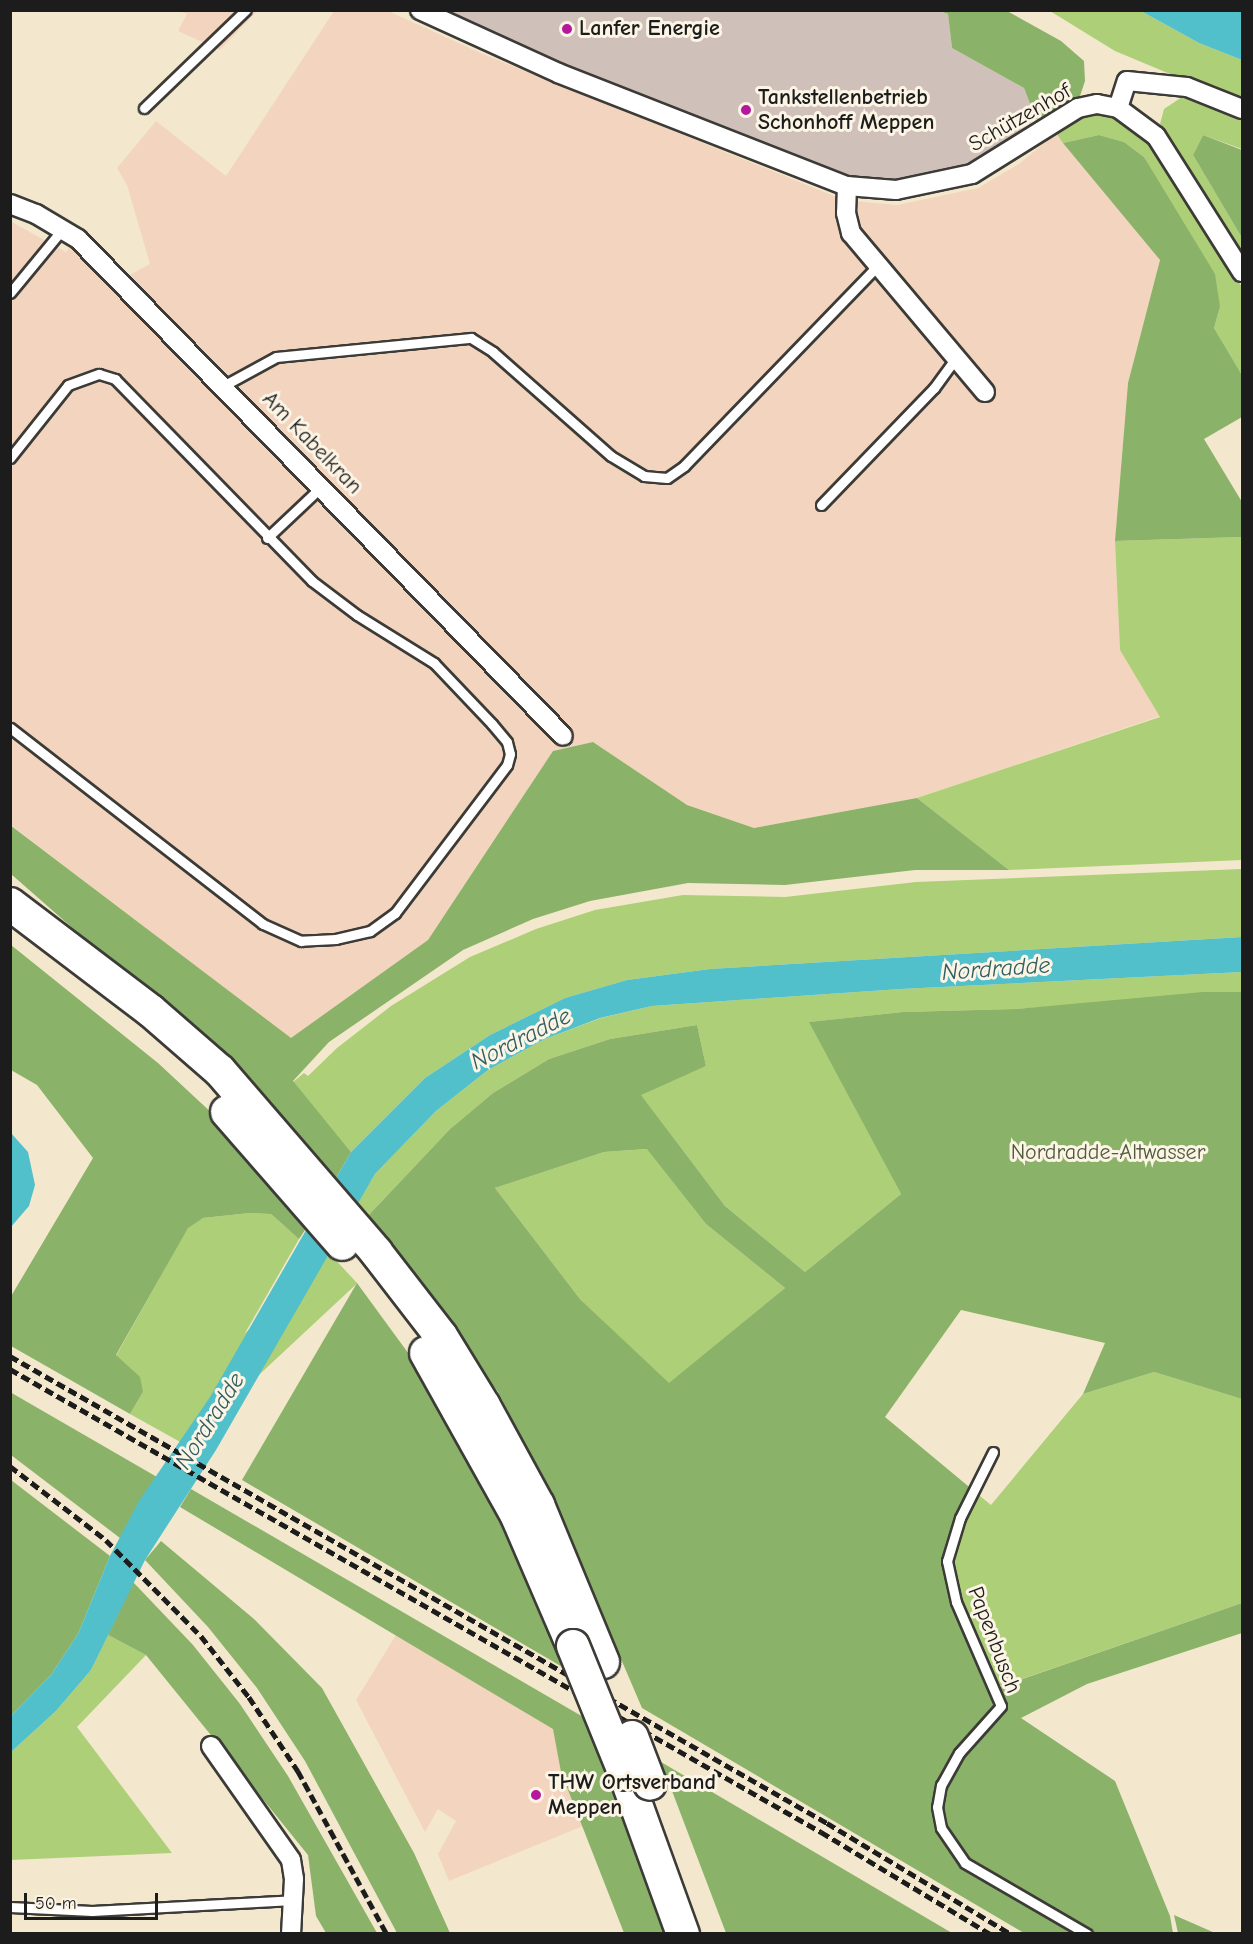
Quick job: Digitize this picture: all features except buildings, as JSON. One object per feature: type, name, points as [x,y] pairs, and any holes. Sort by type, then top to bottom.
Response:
[{"type":"highway","points":[[10,904],[151,1011],[220,1071],[306,1185],[370,1261],[441,1336],[484,1406],[538,1505],[603,1662],[683,1934]]},
{"type":"highway","points":[[10,928],[137,1025],[306,1185]]},
{"type":"highway","points":[[370,1261],[462,1413],[517,1516],[573,1646],[638,1779],[705,1934]]},
{"type":"street","name":"Schützenhof","points":[[420,10],[558,73],[848,186],[896,190],[972,174],[1078,108],[1097,104],[1118,108]]},
{"type":"street","points":[[1242,109],[1187,87],[1128,81],[1118,108],[1156,136],[1242,272]]},
{"type":"street","points":[[848,186],[846,213],[851,233],[985,392]]},
{"type":"street","name":"Am Kabelkran","points":[[10,204],[62,230],[110,270],[563,736]]},
{"type":"street","points":[[211,1746],[291,1860],[293,1900],[291,1934]]},
{"type":"lane","points":[[144,108],[246,10]]},
{"type":"lane","points":[[10,293],[62,230]]},
{"type":"lane","points":[[224,387],[276,357],[471,338],[493,352],[610,456],[644,476],[667,478],[684,466],[877,266]]},
{"type":"lane","points":[[821,505],[934,388],[956,358]]},
{"type":"lane","points":[[10,458],[68,385],[99,374],[115,379],[210,474],[267,538],[312,581],[357,615],[434,663],[492,724],[507,742],[510,754],[507,765],[395,913],[370,931],[336,939],[301,941],[281,935],[10,728]]},
{"type":"lane","points":[[267,538],[321,487]]},
{"type":"lane","name":"Papenbusch","points":[[993,1452],[960,1518],[947,1561],[956,1602],[1001,1706],[959,1754],[941,1785],[938,1807],[941,1828],[965,1863],[1087,1934]]},
{"type":"lane","points":[[10,1907],[92,1911],[293,1900]]},
{"type":"shaded area","points":[[179,11],[257,11],[220,50],[178,31],[187,14]]},
{"type":"shaded area","points":[[334,11],[388,11],[483,54],[844,200],[897,205],[978,188],[1019,164],[1056,133],[1160,260],[1128,383],[1115,542],[1120,650],[1160,716],[917,798],[754,828],[687,805],[593,742],[553,751],[428,940],[291,1039],[11,825],[10,221],[66,252],[81,233],[128,276],[150,264],[127,185],[117,168],[156,121],[226,176]]},
{"type":"shaded area","points":[[445,11],[940,11],[948,14],[952,48],[1024,88],[1036,119],[985,155],[945,172],[895,180],[850,176],[562,63]]},
{"type":"shaded area","points":[[396,1635],[554,1729],[561,1772],[583,1826],[449,1881],[438,1854],[456,1821],[438,1809],[425,1832],[356,1700]]},
{"type":"green space","points":[[940,11],[1007,11],[1061,41],[1084,61],[1085,81],[1079,99],[1036,119],[1024,88],[952,48],[948,14]]},
{"type":"green space","points":[[1050,11],[1141,11],[1199,43],[1242,60],[1242,104],[1115,51]]},
{"type":"green space","points":[[1182,97],[1193,97],[1242,117],[1242,149],[1203,135],[1193,155],[1242,238],[1242,258],[1160,124],[1164,109]]},
{"type":"green space","points":[[1108,114],[1139,132],[1156,152],[1242,287],[1242,375],[1214,328],[1220,307],[1144,157],[1124,142],[1099,135],[1063,143],[1056,133],[1086,115]]},
{"type":"green space","points":[[1099,135],[1124,142],[1144,157],[1215,274],[1220,307],[1214,328],[1242,375],[1242,417],[1204,439],[1242,502],[1242,537],[1115,541],[1128,383],[1160,260],[1063,143]]},
{"type":"green space","points":[[1203,135],[1242,150],[1242,238],[1193,155]]},
{"type":"green space","points":[[1242,537],[1242,860],[1009,870],[917,798],[1160,717],[1120,650],[1115,541]]},
{"type":"green space","points":[[593,742],[687,805],[754,828],[917,798],[1009,870],[915,870],[785,885],[688,883],[590,901],[533,919],[463,950],[329,1042],[293,1081],[351,1152],[336,1178],[210,1049],[11,874],[10,825],[291,1038],[428,940],[553,751]]},
{"type":"green space","points":[[1242,869],[1242,937],[710,969],[627,980],[565,998],[490,1035],[425,1078],[351,1152],[293,1082],[304,1073],[308,1076],[337,1048],[391,1006],[470,957],[536,929],[595,910],[683,895],[785,897],[916,882]]},
{"type":"green space","points":[[11,945],[158,1063],[229,1129],[307,1227],[299,1239],[271,1214],[250,1213],[203,1218],[188,1228],[116,1355],[140,1377],[143,1392],[130,1414],[11,1346],[10,1298],[93,1158],[37,1085],[11,1070]]},
{"type":"green space","points":[[1242,972],[1242,992],[1015,1009],[903,1012],[810,1022],[901,1194],[805,1272],[725,1206],[640,1094],[706,1066],[697,1025],[610,1039],[549,1059],[493,1093],[450,1129],[365,1219],[355,1208],[375,1174],[436,1111],[488,1070],[545,1039],[601,1018],[652,1006],[901,989]]},
{"type":"green space","name":"Nordradde-Altwasser","points":[[1203,992],[1242,992],[1242,1399],[1154,1372],[1083,1394],[1105,1343],[961,1310],[885,1417],[974,1491],[947,1561],[956,1602],[994,1689],[1242,1603],[1242,1633],[1087,1684],[1021,1718],[1115,1781],[1170,1916],[1173,1933],[1024,1933],[642,1708],[552,1498],[498,1392],[365,1219],[450,1129],[493,1093],[549,1059],[610,1039],[697,1025],[706,1066],[641,1095],[725,1206],[805,1272],[901,1194],[809,1022],[903,1012],[1015,1009]],"holes":[[[647,1149],[706,1224],[785,1288],[669,1383],[580,1299],[495,1188],[604,1152]]]},
{"type":"green space","points":[[648,1149],[706,1224],[785,1288],[669,1384],[580,1299],[495,1188],[604,1152]]},
{"type":"green space","points":[[250,1213],[271,1214],[299,1239],[182,1443],[130,1414],[143,1392],[116,1356],[188,1227],[203,1218]]},
{"type":"green space","points":[[330,1254],[357,1283],[183,1446],[156,1416]]},
{"type":"green space","points":[[357,1283],[422,1372],[473,1455],[571,1672],[242,1480]]},
{"type":"green space","points":[[1154,1372],[1242,1399],[1242,1603],[993,1689],[956,1602],[947,1561],[974,1491],[991,1505],[1083,1394]]},
{"type":"green space","points":[[10,1392],[157,1477],[120,1538],[11,1455]]},
{"type":"green space","points":[[11,1480],[110,1556],[78,1634],[51,1675],[11,1716]]},
{"type":"green space","points":[[191,1489],[585,1718],[670,1933],[624,1933],[561,1772],[553,1729],[180,1507]]},
{"type":"green space","points":[[161,1541],[254,1619],[322,1688],[414,1853],[450,1933],[397,1933],[305,1761],[257,1688],[208,1627],[145,1560]]},
{"type":"green space","points":[[133,1582],[193,1645],[240,1704],[288,1776],[377,1933],[326,1933],[316,1916],[308,1855],[146,1655],[108,1635]]},
{"type":"green space","points":[[108,1635],[146,1655],[77,1727],[172,1853],[11,1860],[11,1752],[56,1711],[91,1670]]},
{"type":"green space","points":[[661,1762],[952,1933],[726,1933]]},
{"type":"green space","points":[[1174,1915],[1215,1933],[1178,1933]]},
{"type":"water","points":[[1141,11],[1242,11],[1242,60],[1199,43]]},
{"type":"water","name":"Nordradde","points":[[1242,937],[1242,972],[901,989],[652,1006],[600,1018],[545,1039],[488,1070],[436,1111],[375,1174],[216,1450],[145,1560],[91,1670],[56,1711],[11,1752],[11,1716],[51,1675],[78,1634],[110,1556],[139,1501],[210,1397],[351,1152],[425,1078],[490,1035],[565,998],[627,980],[710,969]]},
{"type":"water","points":[[11,1133],[28,1152],[35,1185],[29,1206],[11,1227]]},
{"type":"railway","points":[[10,1356],[827,1823],[1011,1934]]},
{"type":"railway","points":[[10,1369],[821,1832],[990,1934]]},
{"type":"railway","points":[[10,1466],[106,1540],[201,1636],[249,1697],[298,1771],[387,1934]]},
{"type":"place","name":"Lanfer Energie","points":[[567,29]]},
{"type":"place","name":"Tankstellenbetrieb Schonhoff Meppen","points":[[746,110]]},
{"type":"place","name":"THW Ortsverband Meppen","points":[[536,1795]]}]
